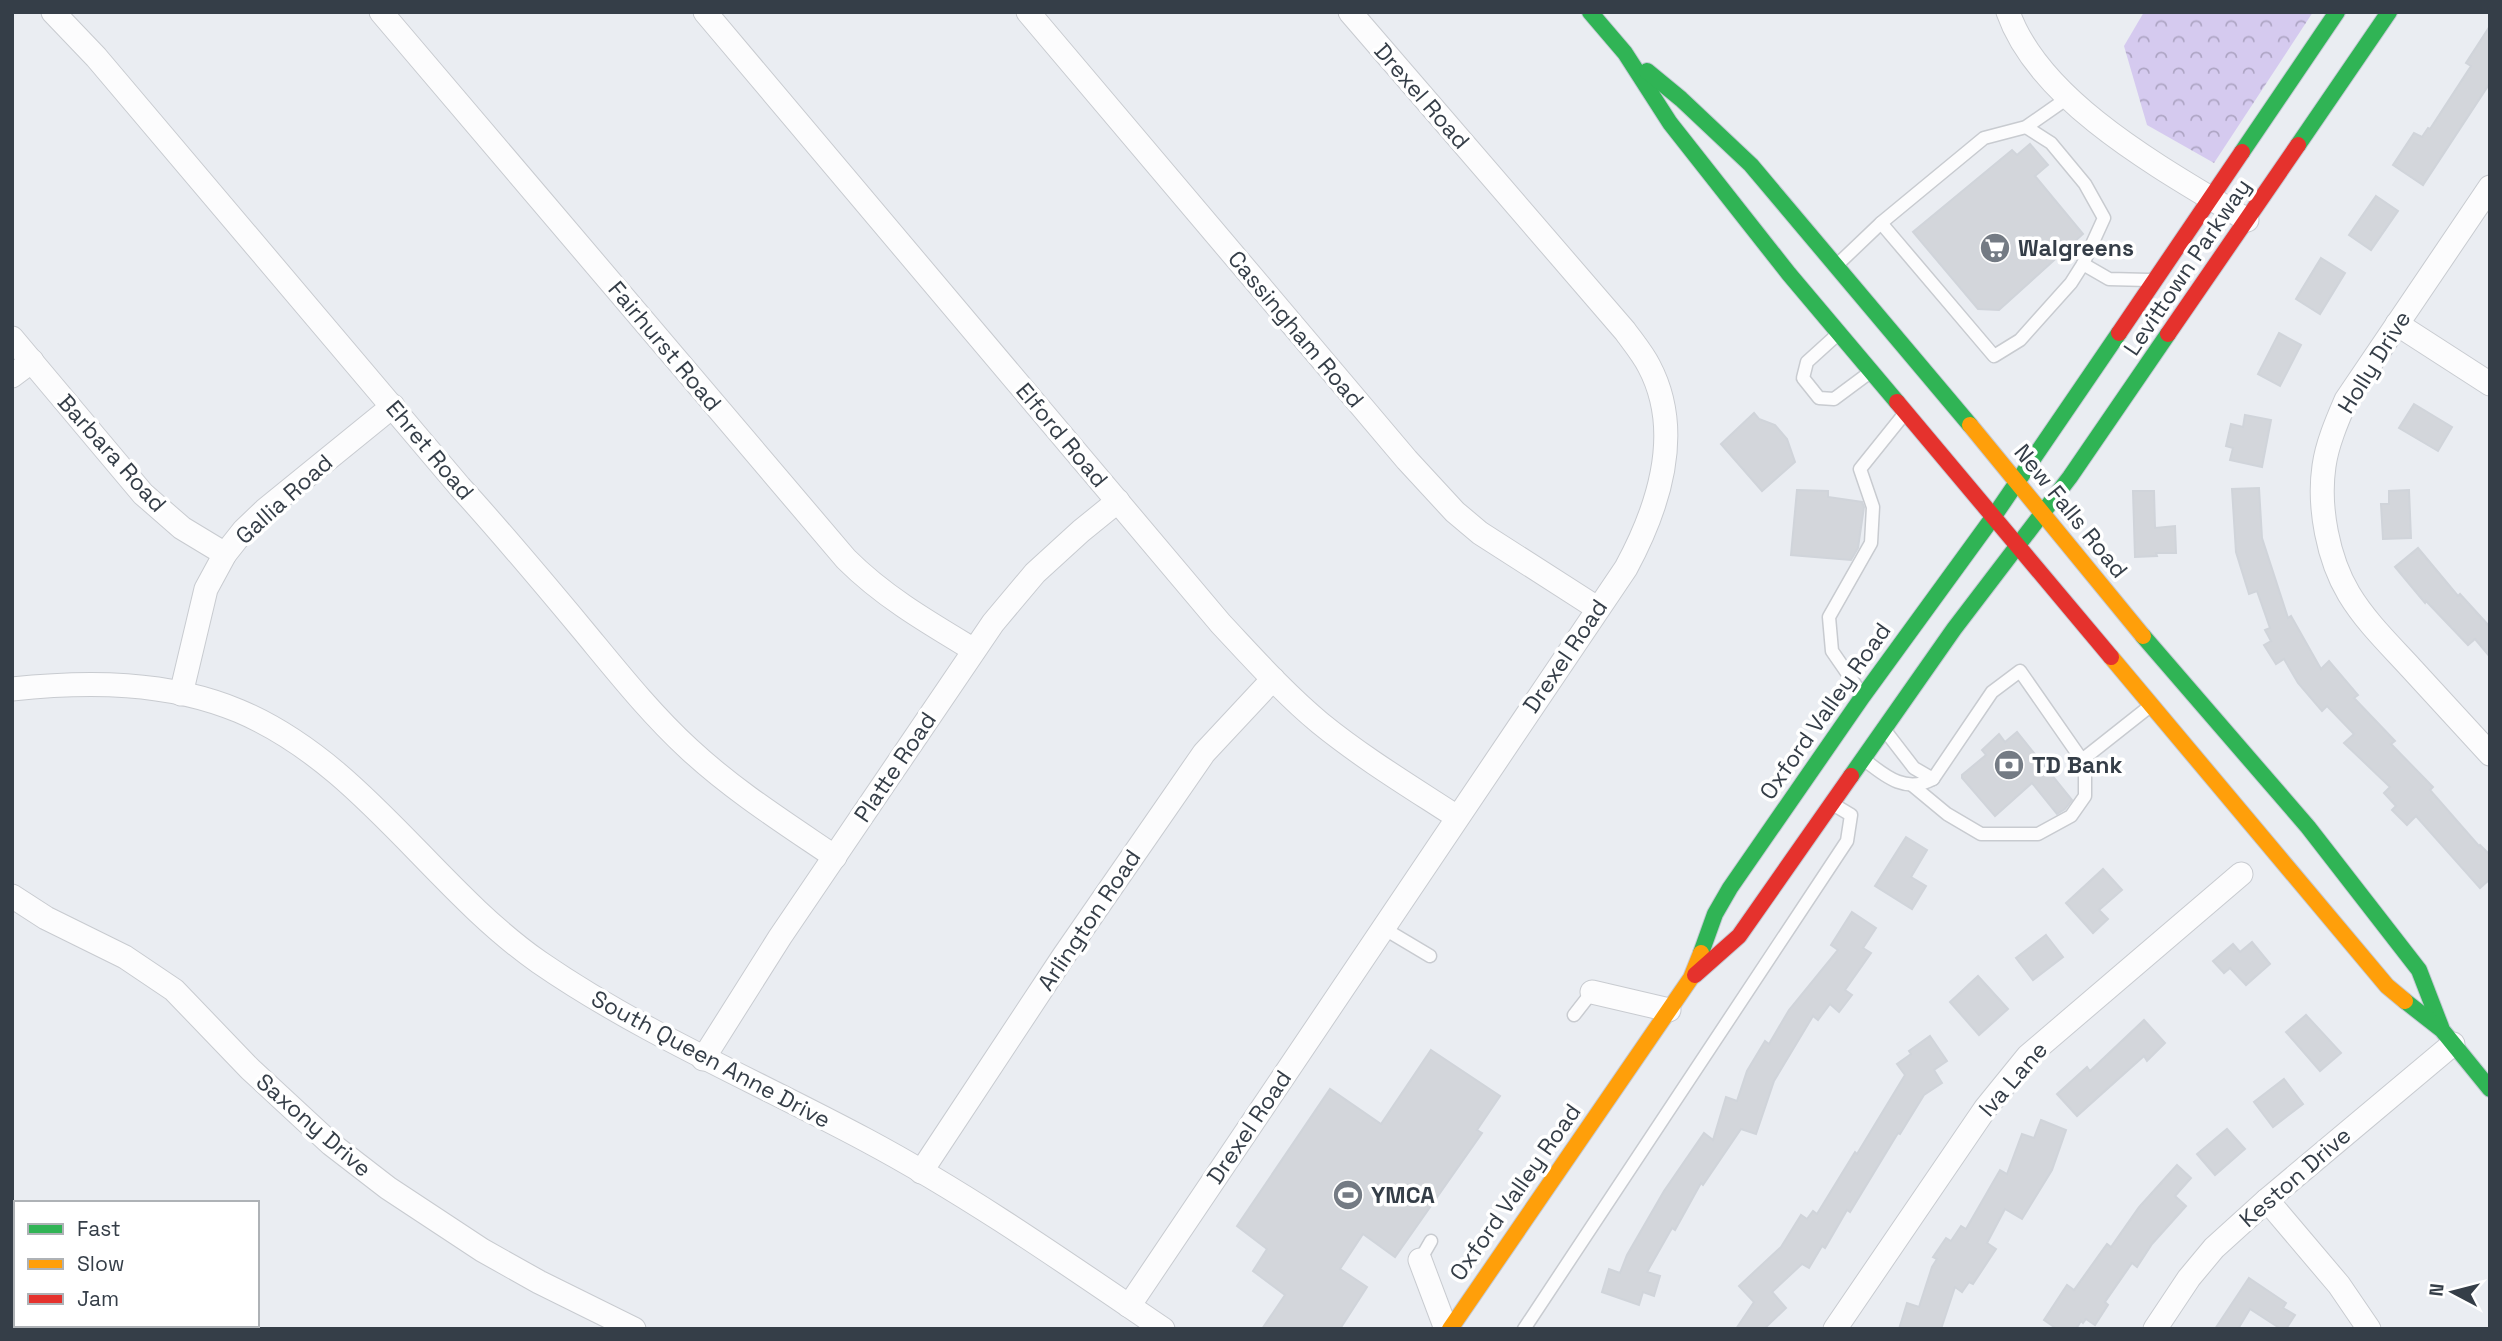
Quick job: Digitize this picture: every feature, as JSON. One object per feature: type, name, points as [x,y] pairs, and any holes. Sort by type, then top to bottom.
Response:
[{"type":"main road","name":"New Falls Road","points":[[1590,12],[1625,53],[1670,123],[1789,274],[2387,986],[2447,1037],[2490,1089]]},
{"type":"main road","name":"Levittown Parkway","points":[[2017,482],[2337,12]]},
{"type":"main road","name":"Levittown Parkway","points":[[2018,545],[2151,360],[2177,318],[2389,12]]},
{"type":"main road","name":"New Falls Road","points":[[1625,53],[1681,99],[1751,165],[2043,512],[2169,667],[2317,838],[2418,970],[2447,1037]]},
{"type":"main road","name":"Oxford Valley Road","points":[[1448,1329],[1691,978],[1715,914],[1730,888],[1863,696],[2017,482]]},
{"type":"main road","name":"Oxford Valley Road","points":[[1691,978],[1739,936],[1831,803],[1858,754],[1885,731],[1954,629],[2018,545]]},
{"type":"street","name":"Ehret Road","points":[[53,12],[105,68],[460,487],[516,549],[648,709],[719,774],[835,857]]},
{"type":"street","name":"Fairhurst Road","points":[[381,12],[846,559],[868,582],[974,650]]},
{"type":"street","name":"Cassingham Road","points":[[1028,12],[1407,460],[1455,512],[1480,533],[1597,608]]},
{"type":"street","name":"Drexel Road","points":[[1129,1306],[1626,568],[1639,544],[1663,474],[1667,428],[1660,393],[1649,366],[1625,331],[1350,12]]},
{"type":"street","points":[[2008,12],[2026,47],[2068,97],[2124,143],[2247,220]]},
{"type":"street","name":"Elford Road","points":[[718,17],[1222,624],[1273,679],[1320,723],[1457,817]]},
{"type":"street","name":"Holly Drive","points":[[2490,187],[2358,381],[2337,421],[2324,465],[2323,502],[2337,570],[2349,594],[2368,621],[2490,754]]},
{"type":"street","points":[[2397,324],[2490,384]]},
{"type":"street","name":"Barbara Road","points":[[12,338],[143,494],[182,528],[225,554]]},
{"type":"street","points":[[12,376],[32,361]]},
{"type":"street","name":"Gallia Road","points":[[181,694],[206,589],[225,554],[265,510],[393,406]]},
{"type":"street","name":"Platte Road","points":[[703,1059],[780,937],[993,623],[1035,573],[1118,501]]},
{"type":"street","name":"Arlington Road","points":[[921,1172],[1063,957],[1203,753],[1273,679]]},
{"type":"street","name":"South Queen Anne Drive","points":[[12,689],[94,684],[132,686],[181,694],[240,712],[281,733],[316,755],[351,786],[464,899],[522,949],[596,999],[703,1059],[867,1140],[921,1172],[1026,1237],[1163,1329]]},
{"type":"street","name":"Iva Lane","points":[[1835,1329],[1985,1109],[2028,1056],[2241,874]]},
{"type":"street","name":"Saxony Drive","points":[[12,896],[46,918],[125,957],[174,990],[250,1069],[331,1144],[388,1188],[516,1269],[634,1329]]},
{"type":"street","points":[[1592,992],[1669,1010]]},
{"type":"street","name":"Keston Drive","points":[[2155,1329],[2189,1278],[2214,1248],[2447,1037]]},
{"type":"street","points":[[2267,1199],[2339,1285],[2370,1329]]},
{"type":"street","points":[[1425,1251],[1448,1329]]},
{"type":"lane","points":[[1835,266],[1881,223],[1984,138],[2026,127],[2068,97]]},
{"type":"lane","points":[[1881,223],[1994,356],[2020,340],[2071,283],[2104,218],[2085,184],[2051,143],[2026,127]]},
{"type":"lane","points":[[2083,264],[2109,279],[2155,280]]},
{"type":"lane","points":[[1839,333],[1807,362],[1803,378],[1819,398],[1834,399],[1871,372]]},
{"type":"lane","points":[[1863,696],[1832,651],[1829,617],[1871,543],[1873,507],[1860,470],[1906,412]]},
{"type":"lane","points":[[1893,677],[1897,648]]},
{"type":"lane","points":[[1858,754],[1882,774],[1908,786],[1922,785],[1933,779],[1992,692],[2020,671],[2082,760],[2085,771],[2085,796],[2071,816],[2038,835],[1981,834],[1947,814],[1912,786]]},
{"type":"lane","points":[[2082,760],[2152,704]]},
{"type":"lane","points":[[1885,731],[1914,768],[1933,779]]},
{"type":"lane","points":[[1524,1329],[1847,841],[1851,815],[1831,803]]},
{"type":"lane","points":[[1383,928],[1430,956]]},
{"type":"lane","points":[[1574,1015],[1592,992]]},
{"type":"green space","points":[[2144,12],[2313,12],[2214,163],[2147,125],[2124,46]]},
{"type":"building","points":[[2490,26],[2490,83],[2423,185],[2393,165],[2414,133],[2422,137],[2428,128],[2430,129],[2471,66],[2466,63]]},
{"type":"building","points":[[2030,144],[2048,165],[2035,176],[2083,234],[1999,310],[1978,309],[1913,232],[2012,150],[2017,155]]},
{"type":"building","points":[[2376,196],[2398,211],[2371,250],[2349,235]]},
{"type":"building","points":[[2321,258],[2345,273],[2320,314],[2296,299]]},
{"type":"building","points":[[2279,333],[2301,345],[2280,386],[2258,374]]},
{"type":"building","points":[[2414,404],[2452,427],[2438,451],[2399,428]]},
{"type":"building","points":[[1754,413],[1759,419],[1775,425],[1787,439],[1795,462],[1762,491],[1721,444]]},
{"type":"building","points":[[2245,415],[2271,420],[2262,467],[2230,460],[2233,448],[2226,446],[2231,424],[2243,427]]},
{"type":"building","points":[[2259,488],[2262,538],[2288,618],[2291,616],[2321,669],[2329,661],[2358,695],[2354,698],[2395,741],[2391,744],[2433,787],[2430,790],[2490,855],[2490,879],[2480,888],[2416,816],[2407,825],[2392,810],[2396,806],[2384,793],[2390,787],[2344,743],[2354,734],[2327,706],[2322,711],[2298,683],[2284,659],[2276,664],[2264,645],[2271,641],[2265,630],[2270,628],[2257,591],[2249,594],[2236,552],[2232,489]]},
{"type":"building","points":[[1797,490],[1828,491],[1828,497],[1862,502],[1864,507],[1858,548],[1851,560],[1791,555]]},
{"type":"building","points":[[2409,490],[2411,538],[2383,539],[2381,504],[2389,504],[2389,491]]},
{"type":"building","points":[[2133,491],[2154,491],[2155,528],[2175,526],[2176,553],[2135,557]]},
{"type":"building","points":[[2418,548],[2458,596],[2460,594],[2490,627],[2490,657],[2475,639],[2468,645],[2426,601],[2425,603],[2395,567]]},
{"type":"building","name":"TD Bank","points":[[2017,732],[2072,800],[2057,814],[2032,783],[1995,816],[1962,778],[1962,775],[1986,755],[1982,750],[1999,734],[2005,742]]},
{"type":"building","points":[[1906,837],[1927,850],[1911,877],[1926,886],[1912,909],[1875,886]]},
{"type":"building","points":[[2103,869],[2122,890],[2099,910],[2108,919],[2093,933],[2066,903]]},
{"type":"building","points":[[1852,912],[1876,928],[1863,948],[1871,953],[1845,990],[1852,995],[1839,1012],[1830,1004],[1818,1020],[1813,1016],[1774,1081],[1756,1134],[1741,1129],[1703,1185],[1701,1183],[1675,1230],[1672,1228],[1647,1272],[1660,1276],[1654,1296],[1643,1292],[1639,1305],[1602,1292],[1609,1269],[1620,1273],[1627,1255],[1664,1191],[1704,1133],[1713,1140],[1726,1097],[1737,1101],[1747,1071],[1765,1041],[1769,1044],[1789,1010],[1838,950],[1831,945]]},
{"type":"building","points":[[2046,935],[2063,957],[2033,980],[2016,958]]},
{"type":"building","points":[[2252,942],[2270,964],[2246,985],[2230,968],[2224,973],[2213,961],[2233,944],[2240,952]]},
{"type":"building","points":[[1978,976],[2008,1009],[1979,1035],[1950,1002]]},
{"type":"building","points":[[2306,1015],[2341,1053],[2320,1071],[2286,1032]]},
{"type":"building","points":[[2144,1020],[2165,1043],[2147,1061],[2144,1056],[2077,1116],[2057,1094],[2087,1067],[2090,1071]]},
{"type":"building","points":[[1930,1036],[1947,1061],[1934,1070],[1942,1083],[1924,1095],[1850,1212],[1847,1210],[1825,1248],[1822,1246],[1809,1268],[1802,1264],[1772,1292],[1786,1308],[1764,1329],[1736,1329],[1754,1302],[1739,1286],[1781,1247],[1801,1215],[1807,1219],[1813,1211],[1817,1214],[1905,1075],[1897,1064],[1911,1054],[1909,1051]]},
{"type":"building","points":[[1431,1050],[1500,1096],[1477,1130],[1482,1133],[1395,1257],[1363,1234],[1340,1269],[1367,1287],[1340,1329],[1262,1329],[1285,1295],[1253,1271],[1267,1249],[1237,1226],[1330,1089],[1381,1124]]},
{"type":"building","points":[[2284,1079],[2303,1104],[2273,1127],[2254,1102]]},
{"type":"building","points":[[2041,1120],[2066,1130],[2052,1170],[2022,1219],[2005,1209],[1987,1243],[1996,1249],[1973,1284],[1969,1282],[1962,1292],[1955,1287],[1941,1329],[1899,1329],[1907,1303],[1919,1307],[1937,1259],[1933,1257],[1946,1238],[1951,1241],[1961,1226],[1966,1229],[2000,1170],[2007,1174],[2022,1134],[2034,1138]]},
{"type":"building","points":[[2227,1129],[2245,1149],[2215,1175],[2197,1154]]},
{"type":"building","points":[[2177,1165],[2191,1178],[2175,1196],[2186,1206],[2152,1244],[2137,1267],[2132,1263],[2105,1302],[2108,1305],[2095,1325],[2086,1319],[2083,1323],[2081,1321],[2076,1329],[2057,1329],[2044,1320],[2067,1285],[2074,1290],[2107,1244],[2111,1247],[2139,1207]]},
{"type":"building","points":[[2249,1278],[2286,1303],[2283,1308],[2295,1315],[2286,1329],[2281,1329],[2250,1309],[2238,1329],[2215,1329]]},
{"type":"traffic: fast","points":[[1590,12],[1625,53],[1670,123],[1789,274],[1897,402]]},
{"type":"traffic: fast","points":[[2242,152],[2337,12]]},
{"type":"traffic: fast","points":[[2298,145],[2389,12]]},
{"type":"traffic: fast","points":[[1647,71],[1751,165],[1970,425]]},
{"type":"traffic: fast","points":[[1701,953],[1715,914],[1730,888],[1863,696],[1994,516],[2119,333]]},
{"type":"traffic: fast","points":[[1851,776],[1954,629],[2070,477],[2168,334]]},
{"type":"traffic: fast","points":[[2143,636],[2308,827],[2419,970],[2441,1027]]},
{"type":"traffic: fast","points":[[2405,1001],[2442,1030],[2490,1089]]},
{"type":"traffic: slow","points":[[1970,425],[2143,636]]},
{"type":"traffic: slow","points":[[2111,657],[2387,986],[2405,1001]]},
{"type":"traffic: slow","points":[[1450,1329],[1691,978],[1701,953]]},
{"type":"traffic: jam","points":[[2168,334],[2298,145]]},
{"type":"traffic: jam","points":[[2119,333],[2242,152]]},
{"type":"traffic: jam","points":[[1897,402],[2111,657]]},
{"type":"traffic: jam","points":[[1695,975],[1739,936],[1851,776]]},
{"type":"place","name":"Walgreens","points":[[1995,248]]},
{"type":"place","name":"TD Bank","points":[[2009,765]]},
{"type":"place","name":"YMCA","points":[[1348,1195]]}]
